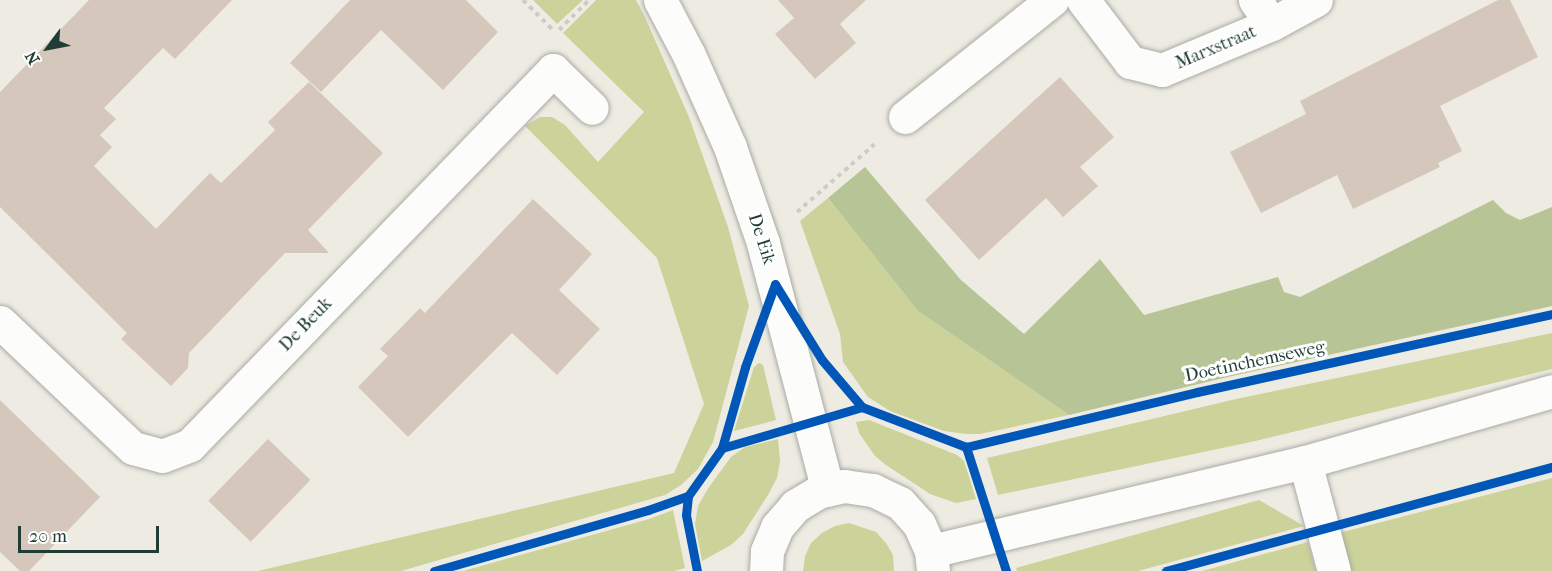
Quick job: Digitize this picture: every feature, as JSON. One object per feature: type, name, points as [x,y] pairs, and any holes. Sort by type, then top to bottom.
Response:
[{"type":"street","name":"De Eik","points":[[660,0],[688,53],[730,147],[763,243],[828,490]]},
{"type":"street","points":[[905,117],[1052,0]]},
{"type":"street","name":"Marxstraat","points":[[1083,0],[1130,62],[1162,70],[1263,12],[1316,0]]},
{"type":"street","name":"De Beuk","points":[[0,322],[133,448],[162,456],[190,445],[554,70],[592,108]]},
{"type":"street","points":[[766,571],[767,551],[777,527],[795,506],[818,492],[844,486],[873,490],[900,502],[919,524],[932,561],[1305,462],[1552,391]]},
{"type":"street","points":[[1305,462],[1334,571]]},
{"type":"path","points":[[556,32],[589,0]]},
{"type":"path","points":[[763,243],[905,117]]},
{"type":"green space","points":[[533,0],[583,0],[557,24]]},
{"type":"green space","points":[[596,0],[636,0],[644,15],[689,117],[728,227],[749,306],[713,442],[698,469],[681,485],[665,495],[401,571],[258,571],[674,473],[704,404],[657,258],[525,126],[540,117],[552,117],[565,125],[598,162],[644,112],[563,33]]},
{"type":"green space","points":[[865,167],[961,280],[1024,334],[1100,259],[1144,315],[1278,277],[1284,292],[1300,297],[1493,200],[1506,213],[1520,220],[1552,207],[1552,306],[1232,376],[1069,415],[918,311],[828,198]]},
{"type":"green space","points":[[828,198],[918,311],[1069,415],[980,434],[966,434],[944,431],[890,411],[868,397],[843,362],[840,334],[800,221]]},
{"type":"green space","points":[[1552,333],[1552,369],[1251,442],[998,495],[987,458],[1236,399]]},
{"type":"green space","points":[[759,363],[763,365],[776,420],[734,431],[754,367]]},
{"type":"green space","points":[[869,420],[957,455],[964,461],[976,499],[956,503],[930,494],[886,465],[875,456],[859,433],[856,422]]},
{"type":"green space","points":[[778,439],[780,461],[777,478],[768,495],[743,534],[731,545],[702,561],[695,524],[698,506],[709,487],[731,457],[745,447]]},
{"type":"green space","points":[[1552,478],[1552,571],[1350,571],[1339,533]]},
{"type":"green space","points":[[1259,500],[1304,526],[1138,571],[1017,571],[1016,568]]},
{"type":"green space","points":[[673,510],[685,568],[674,571],[463,571],[649,519]]},
{"type":"green space","points":[[849,523],[876,532],[893,555],[894,571],[803,571],[805,556],[811,543],[822,533],[835,526]]},
{"type":"green space","points":[[1308,542],[1316,571],[1202,571]]},
{"type":"building","points":[[89,0],[232,0],[175,59],[163,48],[104,108],[116,119],[100,135],[112,147],[94,166],[156,229],[210,173],[221,183],[275,130],[268,122],[309,82],[383,153],[308,230],[329,253],[285,253],[189,353],[188,368],[171,386],[121,339],[127,333],[0,207],[0,92]]},
{"type":"building","points":[[350,0],[466,0],[498,32],[443,90],[381,30],[321,92],[290,63]]},
{"type":"building","points":[[778,0],[866,0],[840,24],[856,43],[815,79],[775,34],[794,18]]},
{"type":"building","points":[[1498,0],[1510,0],[1538,57],[1440,106],[1462,151],[1438,163],[1440,167],[1353,209],[1337,175],[1261,213],[1230,152],[1306,114],[1300,101]]},
{"type":"building","points":[[1060,77],[1114,137],[1080,167],[1098,186],[1063,217],[1046,198],[979,260],[925,200]]},
{"type":"building","points":[[533,199],[592,254],[559,290],[600,329],[557,375],[512,333],[408,437],[358,387],[388,356],[380,349],[420,308],[425,313]]},
{"type":"building","points":[[0,400],[100,497],[29,571],[20,571],[0,552]]},
{"type":"building","points":[[268,439],[310,480],[251,542],[208,501]]},
{"type":"cycle path","points":[[775,284],[822,360],[862,407]]},
{"type":"cycle path","points":[[722,448],[745,367],[775,284]]},
{"type":"cycle path","name":"Doetinchemseweg","points":[[966,447],[1197,392],[1552,314]]},
{"type":"cycle path","points":[[697,571],[686,515],[688,496],[722,448],[862,407],[966,447],[1006,571]]},
{"type":"cycle path","points":[[1166,571],[1552,467]]},
{"type":"cycle path","points":[[434,571],[648,510],[688,496]]}]
